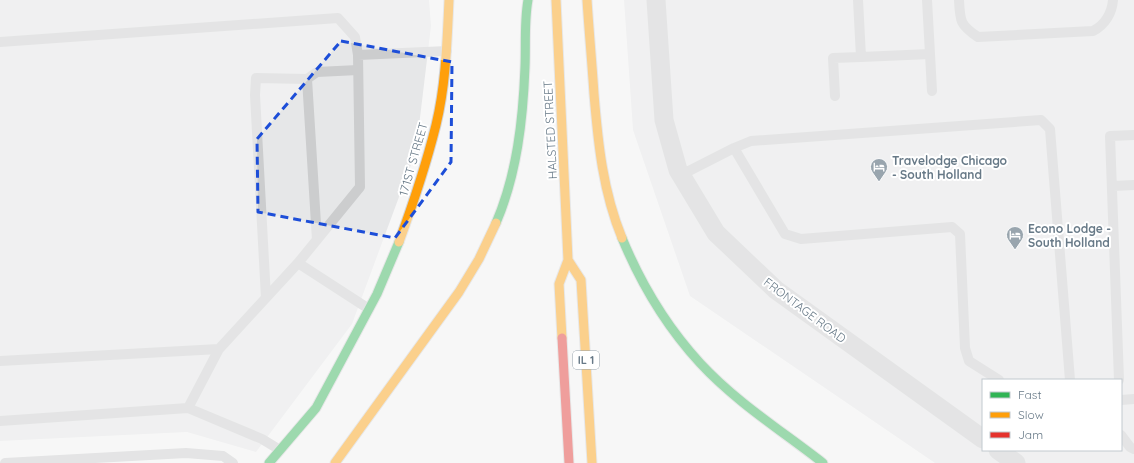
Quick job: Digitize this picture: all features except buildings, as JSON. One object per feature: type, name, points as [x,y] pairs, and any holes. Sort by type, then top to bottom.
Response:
[{"type":"main road","name":"171ST STREET","points":[[269,463],[316,408],[386,275],[396,251],[420,183],[436,124],[447,51],[449,0]]},
{"type":"main road","points":[[335,463],[462,288],[481,257],[497,221],[504,204],[514,166],[522,122],[528,0]]},
{"type":"main road","name":"HALSTED STREET","points":[[556,0],[568,260],[559,284],[569,463]]},
{"type":"main road","points":[[587,0],[598,142],[602,170],[617,226],[632,264],[666,322],[701,364],[746,404],[823,463]]},
{"type":"main road","name":"IL 1","points":[[568,260],[581,280],[592,463]]},
{"type":"street","name":"FRONTAGE ROAD","points":[[656,0],[664,120],[678,170],[716,233],[776,290],[982,438]]},
{"type":"street","points":[[999,451],[1016,463]]},
{"type":"lane","points":[[858,0],[861,57]]},
{"type":"lane","points":[[927,0],[932,91]]},
{"type":"lane","points":[[959,0],[960,17],[963,25],[978,37],[1093,31],[1101,27],[1107,18],[1113,7],[1113,0]]},
{"type":"lane","points":[[0,42],[338,18],[355,37],[358,55],[360,187],[298,263],[219,349],[188,408]]},
{"type":"lane","points":[[358,55],[447,51]]},
{"type":"lane","points":[[835,96],[833,58],[930,54]]},
{"type":"lane","points":[[266,298],[255,95],[256,78],[307,79],[317,72],[358,70]]},
{"type":"lane","points":[[307,79],[317,240]]},
{"type":"lane","points":[[681,175],[734,148],[751,142],[1041,120],[1050,129],[1070,379]]},
{"type":"lane","points":[[1118,379],[1110,136],[1134,135]]},
{"type":"lane","points":[[734,148],[785,234],[801,239],[952,227],[960,234],[965,348],[969,361],[996,379]]},
{"type":"lane","points":[[1112,186],[1134,185]]},
{"type":"lane","points":[[298,263],[367,312]]},
{"type":"lane","points":[[0,361],[219,349]]},
{"type":"lane","points":[[1122,400],[1134,399]]},
{"type":"lane","points":[[0,421],[188,408],[262,439],[280,450]]},
{"type":"lane","points":[[1122,436],[1134,449]]},
{"type":"lane","points":[[5,463],[186,453],[223,456],[233,463]]},
{"type":"highlighted area","points":[[341,41],[452,62],[451,162],[395,238],[258,212],[257,139]]},
{"type":"shaded area","points":[[0,0],[429,0],[431,26],[416,151],[352,324],[256,452],[187,432],[0,441]]},
{"type":"shaded area","points":[[624,0],[1134,0],[1134,463],[935,463],[690,296],[633,130]]},
{"type":"traffic: fast","points":[[496,223],[509,185],[518,146],[523,107],[528,0]]},
{"type":"traffic: fast","points":[[622,238],[637,272],[655,304],[676,334],[700,363],[729,391],[823,463]]},
{"type":"traffic: fast","points":[[269,463],[316,408],[377,294],[399,242]]},
{"type":"traffic: slow","points":[[399,242],[424,170],[436,125],[446,63],[449,0]]},
{"type":"traffic: slow","points":[[556,0],[568,260],[559,284],[562,338]]},
{"type":"traffic: slow","points":[[587,0],[597,131],[602,167],[610,203],[622,238]]},
{"type":"traffic: slow","points":[[335,463],[459,292],[479,259],[496,223]]},
{"type":"traffic: slow","points":[[568,260],[581,280],[592,463]]},
{"type":"traffic: jam","points":[[562,338],[569,463]]},
{"type":"place","name":"Travelodge Chicago - South Holland","points":[[879,182]]},
{"type":"place","name":"Econo Lodge - South Holland","points":[[1015,250]]}]
